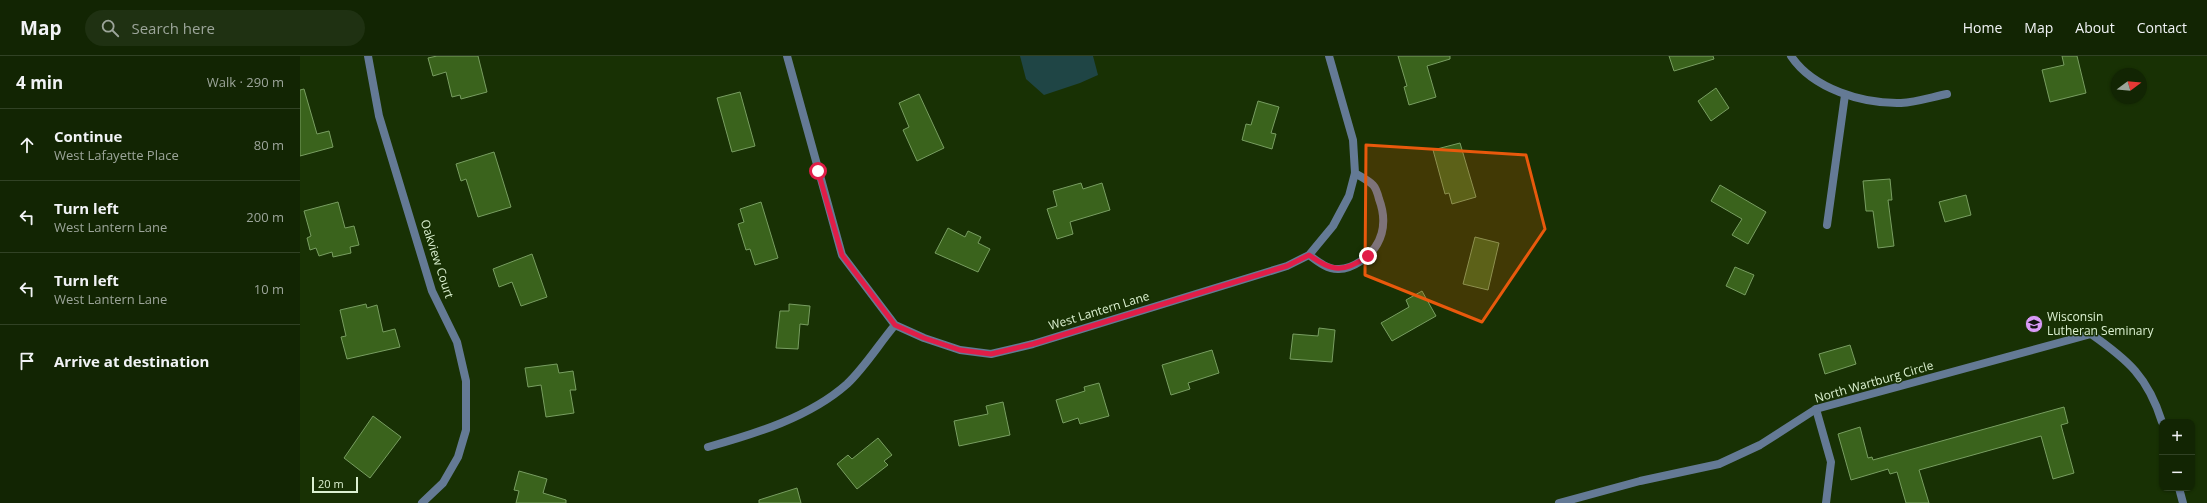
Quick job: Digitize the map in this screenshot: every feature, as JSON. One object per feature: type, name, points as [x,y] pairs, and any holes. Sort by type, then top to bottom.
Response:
[{"type":"street","name":"Oakview Court","points":[[368,56],[379,116],[432,291],[457,342],[466,381],[466,430],[458,457],[442,483],[422,503]]},
{"type":"street","points":[[708,447],[761,432],[825,400],[847,384],[895,325],[842,255],[787,56]]},
{"type":"street","name":"West Lantern Lane","points":[[895,325],[924,338],[960,350],[991,354],[1033,344],[1287,266],[1309,255],[1332,226],[1349,196],[1356,173],[1353,140],[1329,56]]},
{"type":"street","points":[[1791,56],[1820,83],[1845,95],[1878,103],[1903,103],[1947,94]]},
{"type":"street","points":[[1827,225],[1845,95]]},
{"type":"street","points":[[1309,255],[1322,264],[1338,270],[1355,265],[1368,256],[1378,245],[1384,230],[1384,215],[1380,201],[1374,186],[1356,173]]},
{"type":"street","name":"North Wartburg Circle","points":[[1559,503],[1640,481],[1719,464],[1760,445],[1816,409],[2090,334],[2120,354],[2146,383],[2161,419]]},
{"type":"street","points":[[1816,409],[1831,462],[1826,503]]},
{"type":"street","points":[[2180,491],[2183,503]]},
{"type":"highlighted area","points":[[1366,145],[1526,155],[1545,229],[1482,322],[1365,275]]},
{"type":"water","points":[[1020,56],[1093,56],[1098,75],[1080,83],[1044,95],[1026,79]]},
{"type":"building","points":[[437,56],[478,56],[487,92],[461,99],[460,95],[452,97],[446,72],[433,76],[428,58]]},
{"type":"building","points":[[1398,56],[1450,56],[1450,59],[1427,66],[1436,97],[1409,105],[1404,87],[1407,86]]},
{"type":"building","points":[[1669,56],[1713,56],[1714,59],[1674,71]]},
{"type":"building","points":[[2062,56],[2077,56],[2086,93],[2050,102],[2042,70],[2064,65]]},
{"type":"building","points":[[1716,88],[1729,108],[1711,121],[1698,101]]},
{"type":"building","points":[[304,89],[317,134],[329,131],[333,147],[300,156],[300,90]]},
{"type":"building","points":[[740,92],[755,146],[732,152],[717,98]]},
{"type":"building","points":[[919,94],[944,148],[917,161],[903,130],[909,127],[899,103]]},
{"type":"building","points":[[1258,101],[1279,107],[1271,133],[1276,134],[1272,149],[1242,140],[1246,124],[1251,125]]},
{"type":"building","points":[[1460,143],[1476,197],[1452,204],[1449,193],[1445,194],[1433,150]]},
{"type":"building","points":[[494,152],[511,207],[478,217],[466,179],[461,181],[456,164]]},
{"type":"building","points":[[1890,179],[1892,200],[1888,200],[1894,246],[1878,248],[1873,211],[1866,211],[1863,181]]},
{"type":"building","points":[[1081,183],[1083,189],[1102,183],[1110,210],[1070,222],[1073,234],[1057,239],[1047,209],[1057,206],[1053,191]]},
{"type":"building","points":[[1720,185],[1766,212],[1748,244],[1732,235],[1742,219],[1711,201]]},
{"type":"building","points":[[1966,195],[1971,215],[1945,222],[1939,202]]},
{"type":"building","points":[[338,202],[345,228],[354,226],[359,245],[350,247],[351,253],[333,257],[332,252],[319,256],[316,248],[310,250],[307,238],[311,236],[304,211]]},
{"type":"building","points":[[761,202],[778,258],[755,265],[750,249],[746,250],[738,224],[744,222],[740,209]]},
{"type":"building","points":[[948,228],[965,237],[968,231],[981,237],[978,243],[990,249],[978,272],[935,253]]},
{"type":"building","points":[[1475,237],[1499,243],[1488,290],[1463,284]]},
{"type":"building","points":[[532,254],[547,297],[521,306],[512,282],[499,287],[493,269]]},
{"type":"building","points":[[1735,267],[1754,275],[1745,295],[1726,286]]},
{"type":"building","points":[[1422,291],[1436,316],[1392,341],[1381,323],[1409,307],[1406,300]]},
{"type":"building","points":[[366,304],[367,308],[377,305],[383,332],[395,329],[400,347],[347,359],[341,337],[346,336],[340,310]]},
{"type":"building","points":[[789,304],[810,306],[808,325],[800,324],[798,349],[776,348],[780,311],[789,311]]},
{"type":"building","points":[[1319,328],[1335,330],[1332,362],[1290,359],[1293,334],[1318,336]]},
{"type":"building","points":[[1850,345],[1856,364],[1825,374],[1819,354]]},
{"type":"building","points":[[1212,350],[1219,373],[1188,383],[1190,389],[1171,395],[1162,365]]},
{"type":"building","points":[[557,364],[559,373],[573,371],[576,390],[570,390],[574,413],[546,417],[541,385],[528,387],[525,368]]},
{"type":"building","points":[[1099,383],[1109,416],[1080,424],[1078,418],[1063,423],[1056,400],[1085,391],[1084,387]]},
{"type":"building","points":[[1003,402],[1010,435],[959,446],[954,421],[988,414],[986,406]]},
{"type":"building","points":[[2064,407],[2068,423],[2061,425],[2074,473],[2053,479],[2041,436],[1919,470],[1929,503],[1906,503],[1897,472],[1890,474],[1888,469],[1851,480],[1838,434],[1860,427],[1868,458],[1872,457],[1873,460]]},
{"type":"building","points":[[373,416],[401,437],[370,478],[344,458]]},
{"type":"building","points":[[878,438],[892,455],[884,461],[888,465],[857,489],[837,464],[848,455],[852,459]]},
{"type":"building","points":[[519,471],[547,479],[543,493],[566,500],[566,503],[516,503],[519,491],[514,490]]},
{"type":"building","points":[[797,488],[801,503],[759,503],[759,500]]},
{"type":"place","name":"Wisconsin Lutheran Seminary","points":[[2034,324]]},
{"type":"route","points":[[818,171],[842,255],[895,325],[924,338],[960,350],[991,354],[1033,344],[1287,266],[1309,255],[1322,264],[1338,270],[1355,265],[1368,256]]}]
